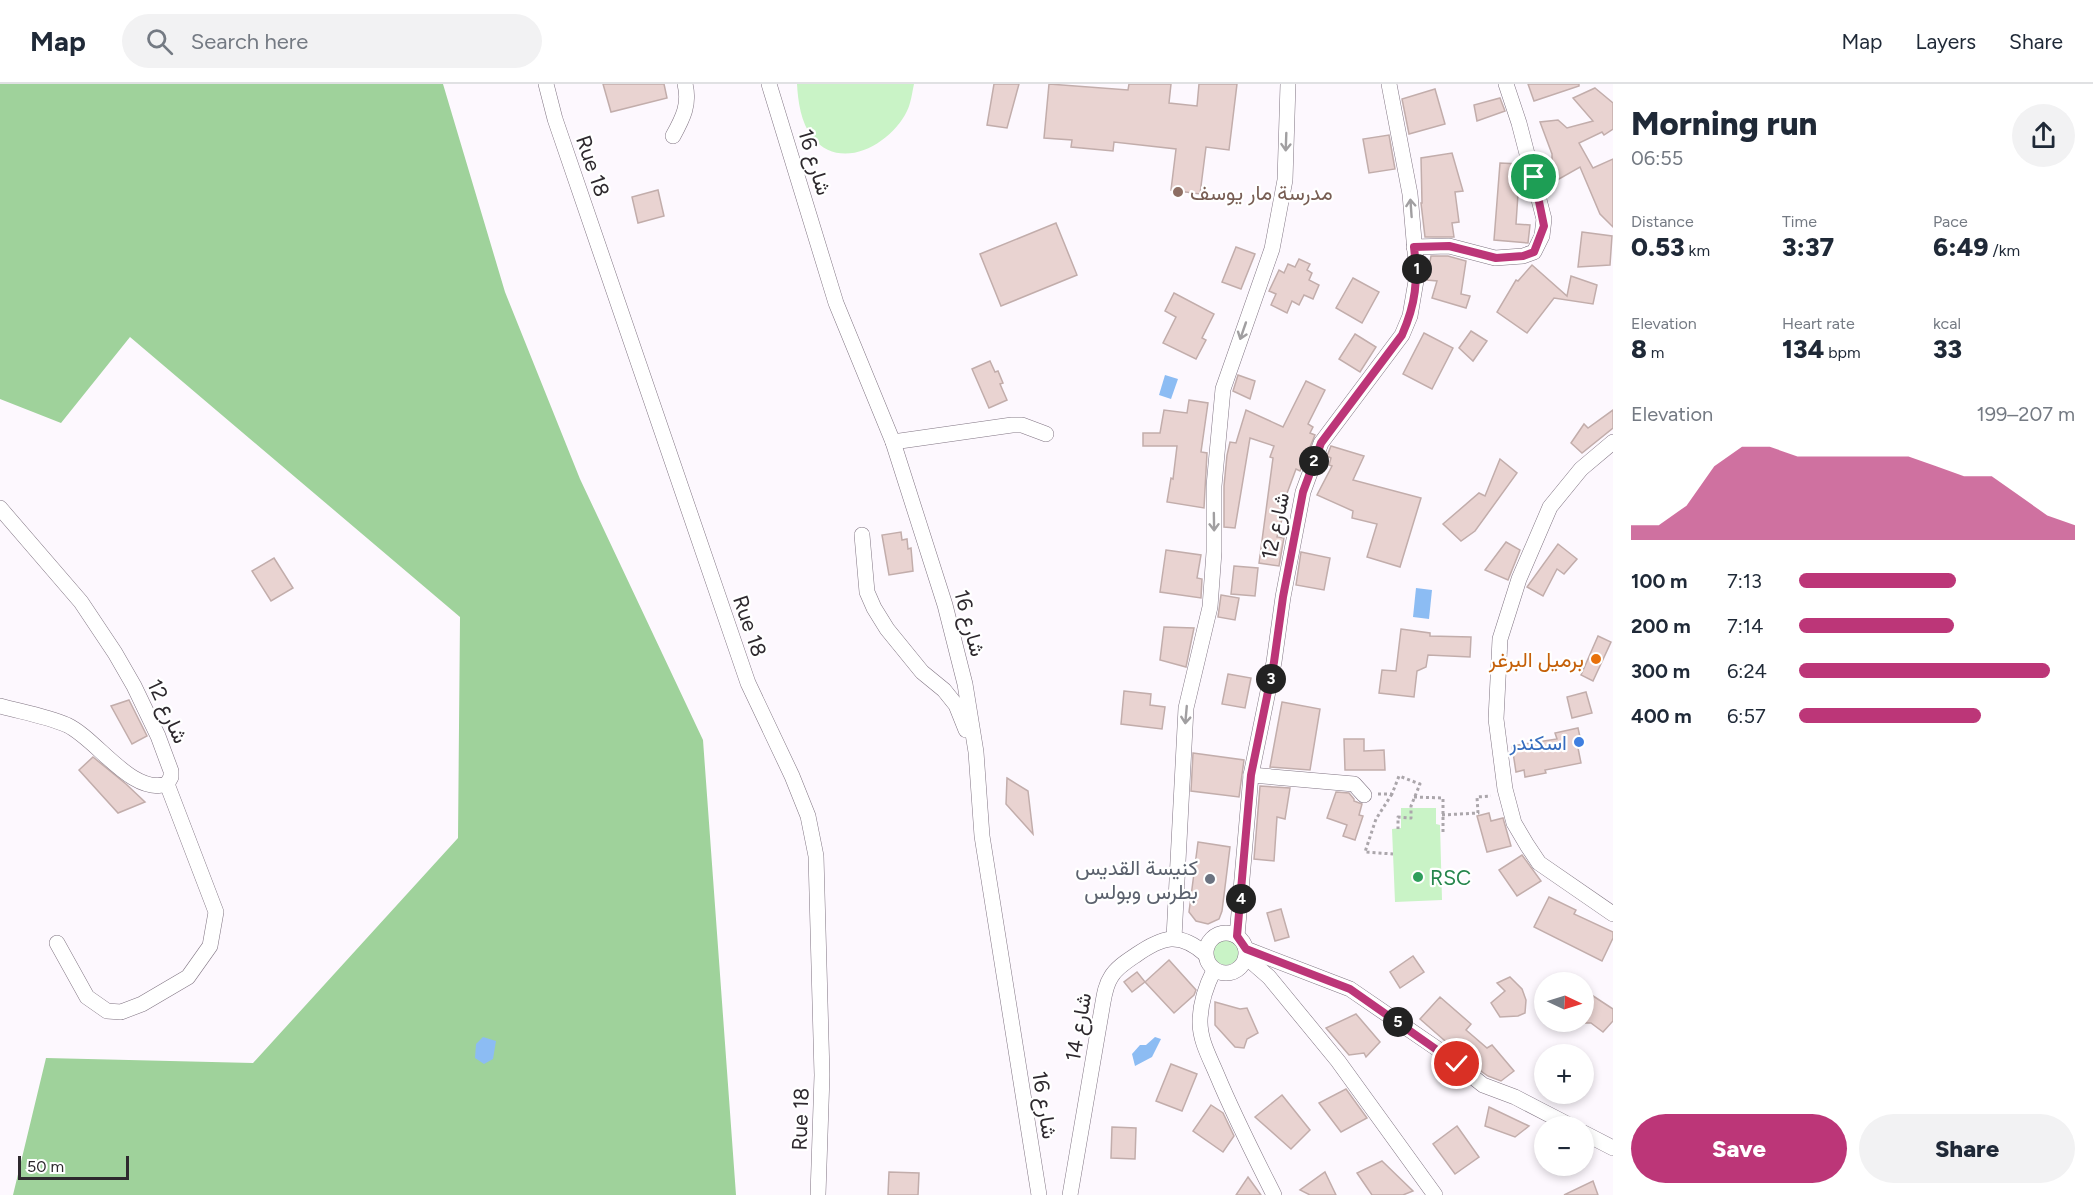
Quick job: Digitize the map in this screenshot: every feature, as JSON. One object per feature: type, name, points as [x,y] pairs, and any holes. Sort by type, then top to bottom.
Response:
[{"type":"street","name":"Rue 18","points":[[546,84],[555,119],[748,683],[787,765],[808,816],[816,856],[822,1075],[818,1195]]},
{"type":"street","points":[[673,136],[686,108],[685,84]]},
{"type":"street","name":"شارع 16","points":[[769,84],[836,303],[893,442],[945,605],[965,684],[976,752],[982,836],[1039,1195]]},
{"type":"street","points":[[1246,953],[1241,967],[1225,974],[1214,970],[1205,954],[1197,946],[1174,938],[1186,708],[1210,608],[1214,552],[1214,486],[1223,389],[1272,249],[1285,180],[1288,84]]},
{"type":"street","name":"شارع 12","points":[[1237,936],[1251,775],[1274,662],[1283,597],[1303,492],[1321,443],[1402,335],[1410,316],[1417,275],[1410,194],[1389,84]]},
{"type":"street","points":[[1414,247],[1449,246],[1496,258],[1523,256],[1534,252],[1542,236],[1544,219],[1525,144],[1506,84]]},
{"type":"street","points":[[893,442],[1012,425],[1022,425],[1046,434]]},
{"type":"street","points":[[1613,442],[1581,469],[1550,507],[1519,579],[1499,648],[1496,719],[1505,789],[1514,823],[1534,856],[1577,891],[1613,914]]},
{"type":"street","name":"شارع 12","points":[[0,508],[81,602],[134,686],[158,736],[171,771],[167,784],[216,912],[210,946],[188,977],[142,1004],[121,1012],[107,1011],[87,997],[57,943]]},
{"type":"street","points":[[862,535],[867,592],[874,608],[887,629],[922,672],[944,690],[956,705],[976,752]]},
{"type":"street","points":[[0,706],[69,726],[83,735],[129,775],[154,787],[167,784]]},
{"type":"street","points":[[1251,775],[1354,784],[1364,795]]},
{"type":"street","points":[[1205,954],[1213,937],[1225,932],[1237,936],[1246,953],[1269,977],[1338,1061],[1435,1195]]},
{"type":"street","name":"شارع 14","points":[[1070,1195],[1106,988],[1112,974],[1127,962],[1158,941],[1174,938]]},
{"type":"street","points":[[1246,953],[1350,989],[1439,1050],[1483,1085],[1515,1097],[1552,1116]]},
{"type":"street","points":[[1214,970],[1206,987],[1202,1004],[1200,1021],[1203,1039],[1232,1110],[1274,1195]]},
{"type":"street","points":[[1594,1138],[1613,1148]]},
{"type":"path","points":[[1393,854],[1365,852],[1376,819],[1392,794],[1399,776],[1420,784],[1411,806],[1411,818],[1398,817],[1398,829]]},
{"type":"path","points":[[1442,815],[1478,813],[1477,797],[1498,796],[1505,789]]},
{"type":"path","points":[[1364,795],[1392,794]]},
{"type":"path","points":[[1414,797],[1443,798],[1443,832],[1440,832]]},
{"type":"green space","points":[[0,84],[443,84],[505,292],[580,479],[703,740],[736,1195],[13,1195],[46,1058],[253,1063],[458,838],[460,617],[130,337],[61,423],[0,399]]},
{"type":"green space","points":[[797,84],[914,84],[907,111],[900,123],[889,134],[864,150],[837,153],[824,148],[812,137],[805,125]]},
{"type":"green space","name":"RSC","points":[[1401,808],[1436,808],[1436,824],[1440,825],[1442,900],[1395,902],[1392,829],[1401,828]]},
{"type":"green space","points":[[1226,939],[1235,943],[1239,952],[1235,961],[1226,965],[1217,961],[1213,952],[1217,943]]},
{"type":"water","points":[[1165,375],[1178,379],[1171,399],[1159,395]]},
{"type":"water","points":[[1416,588],[1432,590],[1429,619],[1413,617]]},
{"type":"water","points":[[483,1037],[496,1041],[493,1059],[484,1064],[475,1058],[476,1044]]},
{"type":"water","points":[[1155,1037],[1161,1039],[1152,1057],[1135,1066],[1132,1054],[1140,1045],[1146,1045]]},
{"type":"building","points":[[603,84],[664,84],[667,98],[611,112]]},
{"type":"building","points":[[994,84],[1019,84],[1007,128],[987,125]]},
{"type":"building","points":[[1049,84],[1128,90],[1129,84],[1171,84],[1169,103],[1197,106],[1199,84],[1237,84],[1229,150],[1206,147],[1200,194],[1171,190],[1176,149],[1114,142],[1113,151],[1071,147],[1072,140],[1044,138]]},
{"type":"building","points":[[1528,84],[1579,84],[1579,86],[1534,101]]},
{"type":"building","points":[[1595,88],[1613,103],[1613,129],[1604,135],[1602,132],[1579,143],[1593,168],[1613,159],[1613,227],[1600,214],[1580,167],[1552,183],[1552,154],[1540,122],[1558,120],[1567,128],[1593,121],[1573,98]]},
{"type":"building","points":[[1435,89],[1445,124],[1409,134],[1402,99]]},
{"type":"building","points":[[1500,98],[1505,111],[1477,121],[1474,105]]},
{"type":"building","points":[[1389,135],[1395,169],[1369,173],[1363,139]]},
{"type":"building","points":[[1452,153],[1463,191],[1455,192],[1459,222],[1452,223],[1454,237],[1425,237],[1421,203],[1421,158]]},
{"type":"building","points":[[1500,163],[1520,164],[1516,224],[1530,225],[1528,243],[1494,240]]},
{"type":"building","points":[[658,190],[664,216],[638,223],[632,197]]},
{"type":"building","points":[[1056,223],[1077,275],[1001,306],[980,254]]},
{"type":"building","points":[[1582,232],[1612,236],[1610,265],[1578,267]]},
{"type":"building","points":[[1236,247],[1255,254],[1241,289],[1222,282]]},
{"type":"building","points":[[1431,256],[1448,256],[1466,261],[1461,294],[1470,296],[1466,308],[1432,298],[1437,281],[1427,280]]},
{"type":"building","points":[[1299,259],[1310,264],[1307,270],[1312,273],[1309,280],[1319,285],[1313,299],[1304,295],[1299,305],[1292,301],[1287,313],[1271,305],[1276,294],[1269,291],[1279,270],[1284,273],[1288,264],[1295,267]]},
{"type":"building","points":[[1532,265],[1567,296],[1571,276],[1597,285],[1593,304],[1554,298],[1527,333],[1497,312],[1516,280],[1518,281]]},
{"type":"building","points":[[1353,278],[1379,292],[1362,323],[1336,308]]},
{"type":"building","points":[[1174,293],[1214,314],[1202,338],[1206,340],[1196,359],[1163,343],[1176,317],[1165,311]]},
{"type":"building","points":[[1471,331],[1487,341],[1473,361],[1459,348]]},
{"type":"building","points":[[1424,333],[1453,348],[1432,389],[1403,374]]},
{"type":"building","points":[[1355,334],[1376,347],[1360,372],[1339,359]]},
{"type":"building","points":[[990,361],[995,372],[998,371],[1003,383],[1000,384],[1007,400],[989,408],[972,369]]},
{"type":"building","points":[[1238,375],[1255,381],[1250,399],[1233,391]]},
{"type":"building","points":[[1306,381],[1325,390],[1308,424],[1313,427],[1310,433],[1315,435],[1300,471],[1296,469],[1283,504],[1286,505],[1277,537],[1284,538],[1279,566],[1259,563],[1273,458],[1270,457],[1274,446],[1250,438],[1235,528],[1224,527],[1224,486],[1230,442],[1236,443],[1246,410],[1283,427]]},
{"type":"building","points":[[1189,400],[1208,403],[1201,452],[1207,453],[1204,508],[1167,502],[1171,478],[1173,479],[1177,446],[1143,446],[1143,433],[1160,433],[1164,410],[1187,413]]},
{"type":"building","points":[[1613,410],[1613,428],[1582,453],[1571,443],[1584,424],[1588,428]]},
{"type":"building","points":[[1331,446],[1364,456],[1353,480],[1421,498],[1400,567],[1367,557],[1377,524],[1352,518],[1353,511],[1317,495],[1332,466],[1329,465],[1331,458],[1327,456]]},
{"type":"building","points":[[1500,459],[1517,473],[1475,531],[1461,541],[1443,524],[1479,493],[1485,496]]},
{"type":"building","points":[[901,532],[902,540],[907,539],[908,549],[911,548],[913,571],[889,575],[882,535]]},
{"type":"building","points":[[1506,542],[1520,550],[1508,580],[1485,570]]},
{"type":"building","points":[[1558,544],[1577,559],[1564,574],[1557,569],[1543,596],[1527,587]]},
{"type":"building","points":[[1166,550],[1201,555],[1197,578],[1202,579],[1201,598],[1160,592]]},
{"type":"building","points":[[1301,552],[1330,558],[1324,590],[1296,585]]},
{"type":"building","points":[[274,558],[293,588],[271,601],[252,571]]},
{"type":"building","points":[[1234,566],[1258,568],[1255,596],[1231,594]]},
{"type":"building","points":[[1221,595],[1239,598],[1235,620],[1218,617]]},
{"type":"building","points":[[1164,627],[1194,628],[1186,667],[1160,660]]},
{"type":"building","points":[[1401,629],[1430,633],[1430,636],[1471,637],[1470,657],[1428,655],[1426,667],[1417,671],[1414,697],[1379,693],[1382,670],[1396,671]]},
{"type":"building","name":"برميل البرغر","points":[[1598,636],[1611,642],[1593,681],[1581,675]]},
{"type":"building","points":[[1228,674],[1251,678],[1245,708],[1222,704]]},
{"type":"building","points":[[1124,691],[1151,694],[1150,705],[1165,707],[1162,729],[1121,724]]},
{"type":"building","points":[[1586,692],[1592,713],[1572,718],[1567,697]]},
{"type":"building","points":[[129,700],[147,736],[132,744],[111,706]]},
{"type":"building","points":[[1282,702],[1320,709],[1310,770],[1270,767]]},
{"type":"building","points":[[1578,728],[1582,746],[1578,748],[1581,763],[1545,770],[1546,773],[1525,777],[1524,770],[1516,772],[1512,746],[1557,739],[1555,733]]},
{"type":"building","points":[[1344,739],[1364,739],[1364,751],[1384,750],[1385,770],[1345,770]]},
{"type":"building","points":[[1193,753],[1244,760],[1239,797],[1191,791]]},
{"type":"building","points":[[93,757],[145,802],[118,813],[79,770]]},
{"type":"building","points":[[1007,778],[1028,791],[1033,834],[1006,804]]},
{"type":"building","points":[[1260,786],[1290,788],[1285,819],[1277,817],[1274,861],[1254,859]]},
{"type":"building","points":[[1336,792],[1349,793],[1354,801],[1362,804],[1359,815],[1363,816],[1355,840],[1343,836],[1347,825],[1327,818]]},
{"type":"building","points":[[1489,813],[1491,821],[1503,818],[1511,846],[1487,852],[1477,816]]},
{"type":"building","name":"كنيسة القديس بطرس وبولس","points":[[1198,842],[1230,847],[1222,911],[1219,919],[1208,924],[1196,921],[1189,912]]},
{"type":"building","points":[[1522,855],[1541,881],[1517,896],[1499,870]]},
{"type":"building","points":[[1549,897],[1576,910],[1574,914],[1613,932],[1613,938],[1602,961],[1534,927]]},
{"type":"building","points":[[1281,909],[1289,937],[1275,941],[1267,913]]},
{"type":"building","points":[[1413,956],[1424,972],[1400,988],[1390,972]]},
{"type":"building","points":[[1169,960],[1196,990],[1194,995],[1174,1013],[1145,982]]},
{"type":"building","points":[[1137,972],[1145,982],[1132,992],[1124,982]]},
{"type":"building","points":[[1510,977],[1522,989],[1526,1000],[1525,1013],[1518,1016],[1500,1017],[1491,1003],[1505,991],[1497,983]]},
{"type":"building","points":[[1440,997],[1471,1024],[1466,1030],[1487,1048],[1492,1045],[1514,1071],[1501,1081],[1488,1076],[1478,1069],[1464,1049],[1460,1054],[1420,1019]]},
{"type":"building","points":[[1594,997],[1613,1009],[1613,1021],[1603,1032],[1594,1025]]},
{"type":"building","points":[[1215,1002],[1240,1009],[1247,1008],[1258,1033],[1247,1039],[1244,1048],[1235,1047],[1215,1025]]},
{"type":"building","points":[[1356,1014],[1380,1042],[1366,1057],[1364,1053],[1349,1055],[1326,1028]]},
{"type":"building","points":[[1171,1064],[1197,1074],[1182,1111],[1156,1101]]},
{"type":"building","points":[[1346,1089],[1367,1118],[1341,1132],[1319,1103]]},
{"type":"building","points":[[1282,1095],[1310,1130],[1291,1149],[1255,1117]]},
{"type":"building","points":[[1211,1105],[1223,1113],[1234,1136],[1223,1152],[1193,1131]]},
{"type":"building","points":[[1489,1107],[1529,1126],[1515,1137],[1485,1126]]},
{"type":"building","points":[[1457,1126],[1479,1157],[1455,1174],[1433,1144]]},
{"type":"building","points":[[1112,1127],[1136,1128],[1135,1159],[1111,1158]]},
{"type":"building","points":[[1382,1161],[1413,1191],[1403,1195],[1372,1195],[1357,1173]]},
{"type":"building","points":[[889,1172],[919,1173],[918,1195],[888,1195]]},
{"type":"building","points":[[1325,1172],[1336,1195],[1310,1195],[1300,1190]]},
{"type":"building","points":[[1248,1177],[1261,1195],[1236,1195]]},
{"type":"building","points":[[1593,1181],[1598,1195],[1564,1195]]},
{"type":"place","name":"مدرسة مار يوسف","points":[[1178,192]]},
{"type":"place","name":"برميل البرغر","points":[[1596,659]]},
{"type":"place","name":"اسكندر","points":[[1579,742]]},
{"type":"place","name":"RSC","points":[[1418,877]]},
{"type":"place","name":"كنيسة القديس بطرس وبولس","points":[[1210,879]]},
{"type":"route","points":[[1457,1064],[1350,989],[1246,949],[1245,944],[1237,936],[1251,775],[1274,662],[1295,526],[1303,492],[1321,443],[1402,335],[1410,316],[1417,275],[1414,247],[1449,246],[1496,258],[1523,256],[1534,252],[1542,236],[1544,219],[1534,177]]}]
